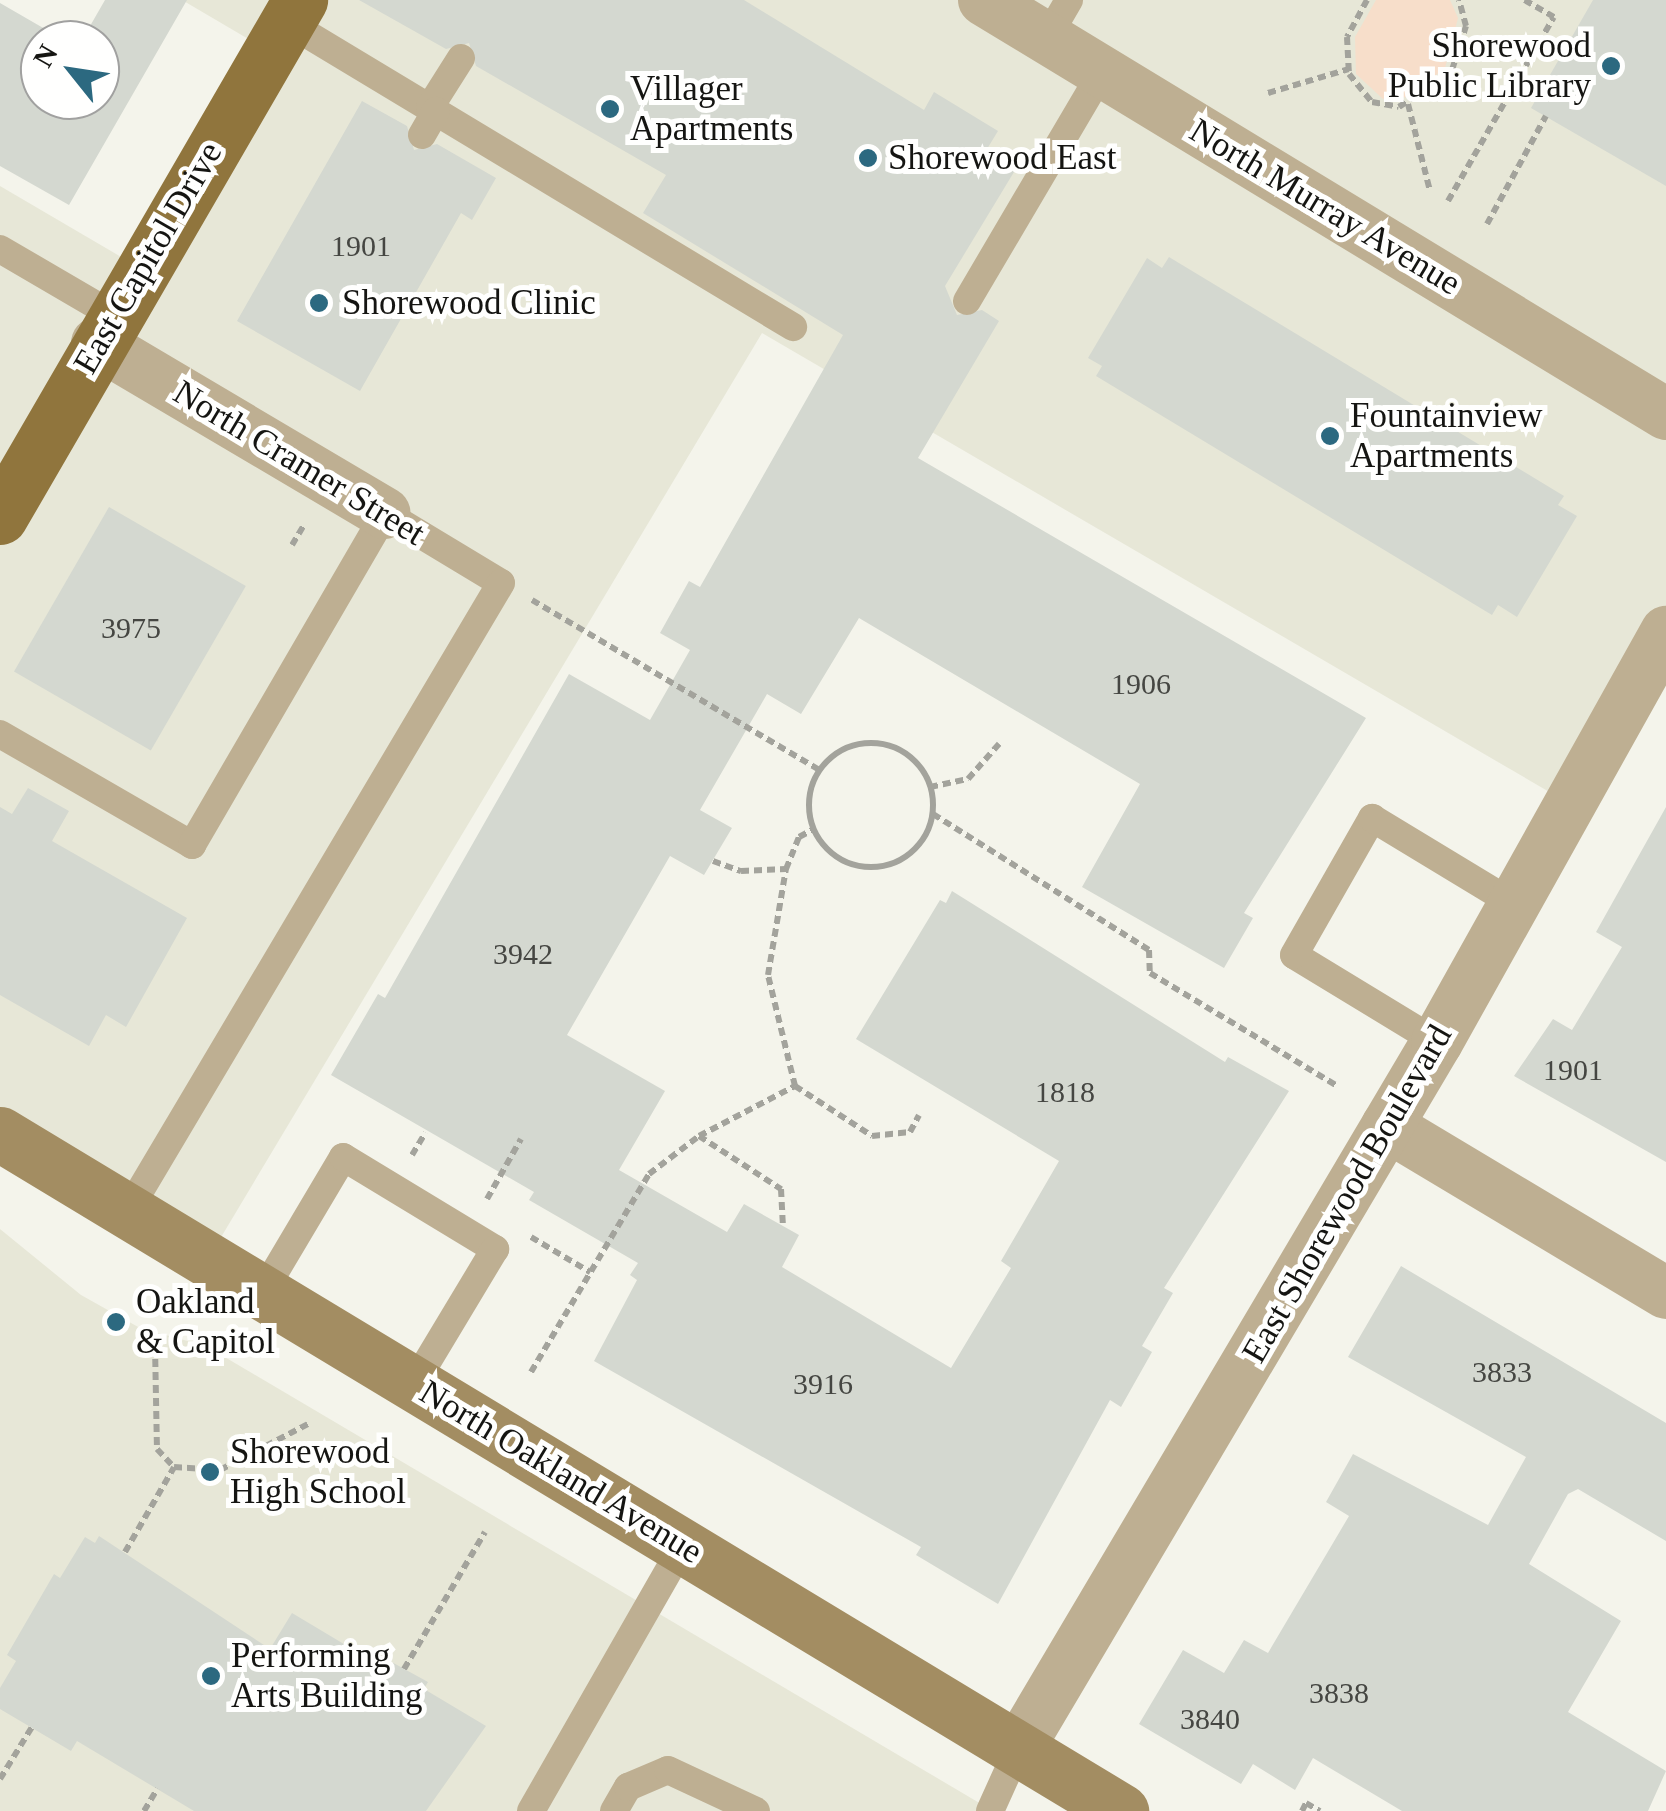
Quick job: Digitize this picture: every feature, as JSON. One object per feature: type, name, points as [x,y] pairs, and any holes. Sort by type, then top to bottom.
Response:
[{"type":"main road","name":"East Capitol Drive","points":[[0,517],[105,329],[293,11]]},
{"type":"main road","name":"North Oakland Avenue","points":[[0,1134],[1121,1811]]},
{"type":"street","name":"North Murray Avenue","points":[[984,0],[1058,19],[1102,72],[1666,414]]},
{"type":"street","name":"North Cramer Street","points":[[105,329],[385,514]]},
{"type":"street","name":"East Shorewood Boulevard","points":[[1018,1749],[1437,1042],[1666,632]]},
{"type":"street","points":[[1388,1126],[1666,1293]]},
{"type":"lane","points":[[293,11],[429,118],[792,327]]},
{"type":"lane","points":[[429,118],[460,58]]},
{"type":"lane","points":[[968,301],[1102,72]]},
{"type":"lane","points":[[0,249],[105,329]]},
{"type":"lane","points":[[0,734],[192,845],[385,514]]},
{"type":"lane","name":"North Cramer Street","points":[[385,514],[501,582]]},
{"type":"lane","points":[[128,1211],[501,582]]},
{"type":"lane","points":[[1437,1042],[1294,955],[1372,818],[1514,904]]},
{"type":"lane","points":[[263,1292],[344,1157],[495,1249],[414,1384]]},
{"type":"lane","points":[[531,1811],[683,1546]]},
{"type":"lane","points":[[990,1811],[1018,1749]]},
{"type":"lane","points":[[614,1811],[628,1787],[668,1770],[756,1811]]},
{"type":"path","points":[[1367,0],[1348,36],[1348,69],[1372,102],[1408,104],[1452,70],[1466,26],[1458,0]]},
{"type":"path","points":[[1448,201],[1554,18],[1524,0]]},
{"type":"path","points":[[1268,93],[1348,69]]},
{"type":"path","points":[[1408,104],[1430,191]]},
{"type":"path","points":[[1486,224],[1546,116]]},
{"type":"path","points":[[501,582],[819,770]]},
{"type":"path","points":[[885,744],[917,762],[930,787],[933,814],[915,850],[878,867],[840,859],[814,829],[809,809],[819,770],[848,747],[885,744]]},
{"type":"path","points":[[930,787],[968,779],[999,744]]},
{"type":"path","points":[[933,814],[1149,950],[1150,973],[1336,1086]]},
{"type":"path","points":[[814,829],[799,837],[786,868],[768,975],[795,1086],[872,1136],[910,1132],[919,1116]]},
{"type":"path","points":[[712,861],[741,871],[786,868]]},
{"type":"path","points":[[531,1372],[649,1174],[699,1136],[795,1086]]},
{"type":"path","points":[[699,1136],[781,1189],[783,1225]]},
{"type":"path","points":[[482,1207],[521,1139]]},
{"type":"path","points":[[525,1233],[590,1272]]},
{"type":"path","points":[[155,1346],[157,1449],[174,1467],[220,1470],[308,1424]]},
{"type":"path","points":[[125,1552],[174,1467]]},
{"type":"path","points":[[404,1669],[485,1532]]},
{"type":"path","points":[[0,1779],[32,1727]]},
{"type":"path","points":[[144,1811],[158,1790]]},
{"type":"path","points":[[1302,1811],[1306,1803],[1320,1811]]},
{"type":"shaded area","points":[[182,0],[1666,0],[1666,632],[1570,804],[762,333],[208,1259],[0,1134],[0,186],[140,268],[269,51]]},
{"type":"shaded area","points":[[1376,0],[1450,0],[1458,18],[1445,68],[1408,97],[1383,99],[1356,74],[1355,37]]},
{"type":"shaded area","name":"Shorewood High School","points":[[0,1229],[81,1295],[140,1328],[206,1346],[993,1811],[0,1811]]},
{"type":"building","points":[[105,0],[187,0],[120,116],[120,20],[94,20]]},
{"type":"building","points":[[359,0],[744,0],[924,110],[934,92],[998,131],[987,149],[1017,167],[945,286],[957,315],[982,310],[999,321],[918,458],[1366,718],[1244,913],[1253,918],[1224,968],[1082,887],[1140,784],[859,618],[801,714],[767,694],[700,810],[732,828],[704,875],[670,856],[567,1035],[665,1091],[619,1170],[727,1232],[744,1204],[799,1235],[782,1267],[951,1368],[1011,1268],[1001,1261],[1059,1161],[856,1039],[940,900],[946,903],[952,891],[1225,1062],[1228,1057],[1289,1091],[1164,1288],[1173,1293],[1142,1346],[1152,1352],[1121,1407],[1110,1400],[998,1604],[916,1555],[921,1547],[594,1361],[637,1280],[630,1275],[638,1263],[529,1200],[534,1192],[331,1075],[378,994],[385,998],[569,674],[650,720],[690,650],[660,633],[689,581],[700,587],[843,335],[643,213],[666,175],[476,66],[469,43],[446,49]]},
{"type":"building","name":"Shorewood Public Library","points":[[1593,0],[1666,0],[1666,186],[1531,108]]},
{"type":"building","points":[[0,3],[29,20],[20,20],[20,120],[118,120],[69,205],[0,166]]},
{"type":"building","points":[[362,101],[407,126],[414,150],[437,144],[496,178],[472,220],[461,213],[360,391],[237,321]]},
{"type":"building","name":"Fountainview Apartments","points":[[1169,257],[1564,496],[1558,505],[1577,516],[1517,617],[1498,605],[1492,615],[1096,376],[1102,366],[1088,358],[1147,258],[1162,268]]},
{"type":"building","points":[[109,507],[246,586],[151,751],[14,672]]},
{"type":"building","points":[[28,788],[69,811],[52,841],[187,918],[126,1027],[106,1015],[89,1046],[0,995],[0,807],[12,814]]},
{"type":"building","points":[[1666,807],[1666,1162],[1514,1076],[1553,1019],[1572,1030],[1622,947],[1596,932]]},
{"type":"building","points":[[1401,1266],[1666,1423],[1666,1541],[1578,1489],[1568,1494],[1529,1564],[1621,1621],[1568,1712],[1666,1771],[1648,1811],[1402,1811],[1313,1758],[1295,1790],[1253,1764],[1241,1784],[1139,1724],[1183,1650],[1224,1673],[1244,1640],[1268,1653],[1349,1516],[1326,1502],[1353,1454],[1488,1525],[1526,1457],[1348,1357]]},
{"type":"building","name":"Performing Arts Building","points":[[99,1536],[270,1649],[292,1613],[384,1668],[388,1660],[428,1682],[424,1689],[486,1726],[426,1811],[194,1811],[77,1741],[71,1751],[0,1709],[0,1688],[16,1661],[7,1655],[54,1574],[60,1578],[85,1537],[95,1543]]},
{"type":"place","name":"Shorewood Public Library","points":[[1611,66]]},
{"type":"place","name":"Villager Apartments","points":[[610,109]]},
{"type":"place","name":"Shorewood East","points":[[868,158]]},
{"type":"place","name":"Shorewood Clinic","points":[[319,303]]},
{"type":"place","name":"Fountainview Apartments","points":[[1330,436]]},
{"type":"place","name":"Oakland & Capitol","points":[[116,1322]]},
{"type":"place","name":"Shorewood High School","points":[[210,1472]]},
{"type":"place","name":"Performing Arts Building","points":[[211,1676]]}]
